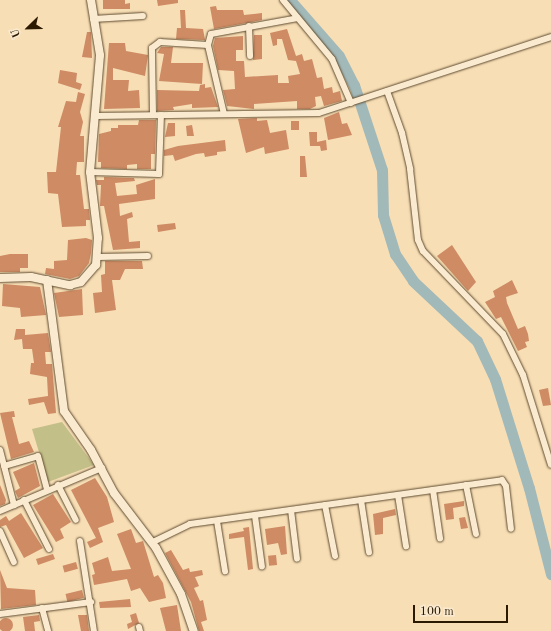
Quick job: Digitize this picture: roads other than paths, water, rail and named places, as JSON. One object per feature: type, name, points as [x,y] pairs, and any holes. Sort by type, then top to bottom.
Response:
[{"type":"street","points":[[0,278],[14,276],[47,280],[70,285],[80,282],[96,265],[98,256],[90,172],[96,116],[100,55],[92,18],[91,0]]},
{"type":"street","points":[[283,0],[332,59],[349,104]]},
{"type":"street","points":[[92,18],[143,16]]},
{"type":"street","points":[[224,114],[208,45],[213,33],[298,18]]},
{"type":"street","points":[[249,26],[250,56]]},
{"type":"street","points":[[96,116],[224,114],[302,115],[349,104],[387,90],[551,37]]},
{"type":"street","points":[[153,115],[152,48],[160,42],[208,45]]},
{"type":"street","points":[[387,90],[407,155],[417,233],[423,251],[504,334],[523,375],[551,465]]},
{"type":"street","points":[[90,172],[159,174],[160,115]]},
{"type":"street","points":[[98,256],[148,256]]},
{"type":"street","points":[[47,280],[64,411],[102,468],[114,493],[153,542],[181,594],[194,631]]},
{"type":"street","points":[[0,450],[14,505]]},
{"type":"street","points":[[4,466],[38,456],[48,489]]},
{"type":"street","points":[[0,511],[48,489],[102,468]]},
{"type":"street","points":[[153,542],[190,524],[466,485],[505,482],[512,529]]},
{"type":"street","points":[[58,485],[76,520]]},
{"type":"street","points":[[466,485],[476,534]]},
{"type":"street","points":[[433,490],[440,538]]},
{"type":"street","points":[[398,495],[406,546]]},
{"type":"street","points":[[24,500],[49,549]]},
{"type":"street","points":[[361,500],[369,552]]},
{"type":"street","points":[[325,505],[335,556]]},
{"type":"street","points":[[291,510],[297,559]]},
{"type":"street","points":[[255,516],[262,567]]},
{"type":"street","points":[[217,521],[225,571]]},
{"type":"street","points":[[0,530],[14,562]]},
{"type":"street","points":[[80,541],[91,602],[94,631]]},
{"type":"street","points":[[0,614],[91,602]]},
{"type":"street","points":[[42,608],[48,631]]},
{"type":"waterway","points":[[290,0],[339,56],[354,85],[382,170],[383,215],[395,254],[413,281],[477,341],[495,379],[529,488],[551,574]]}]
